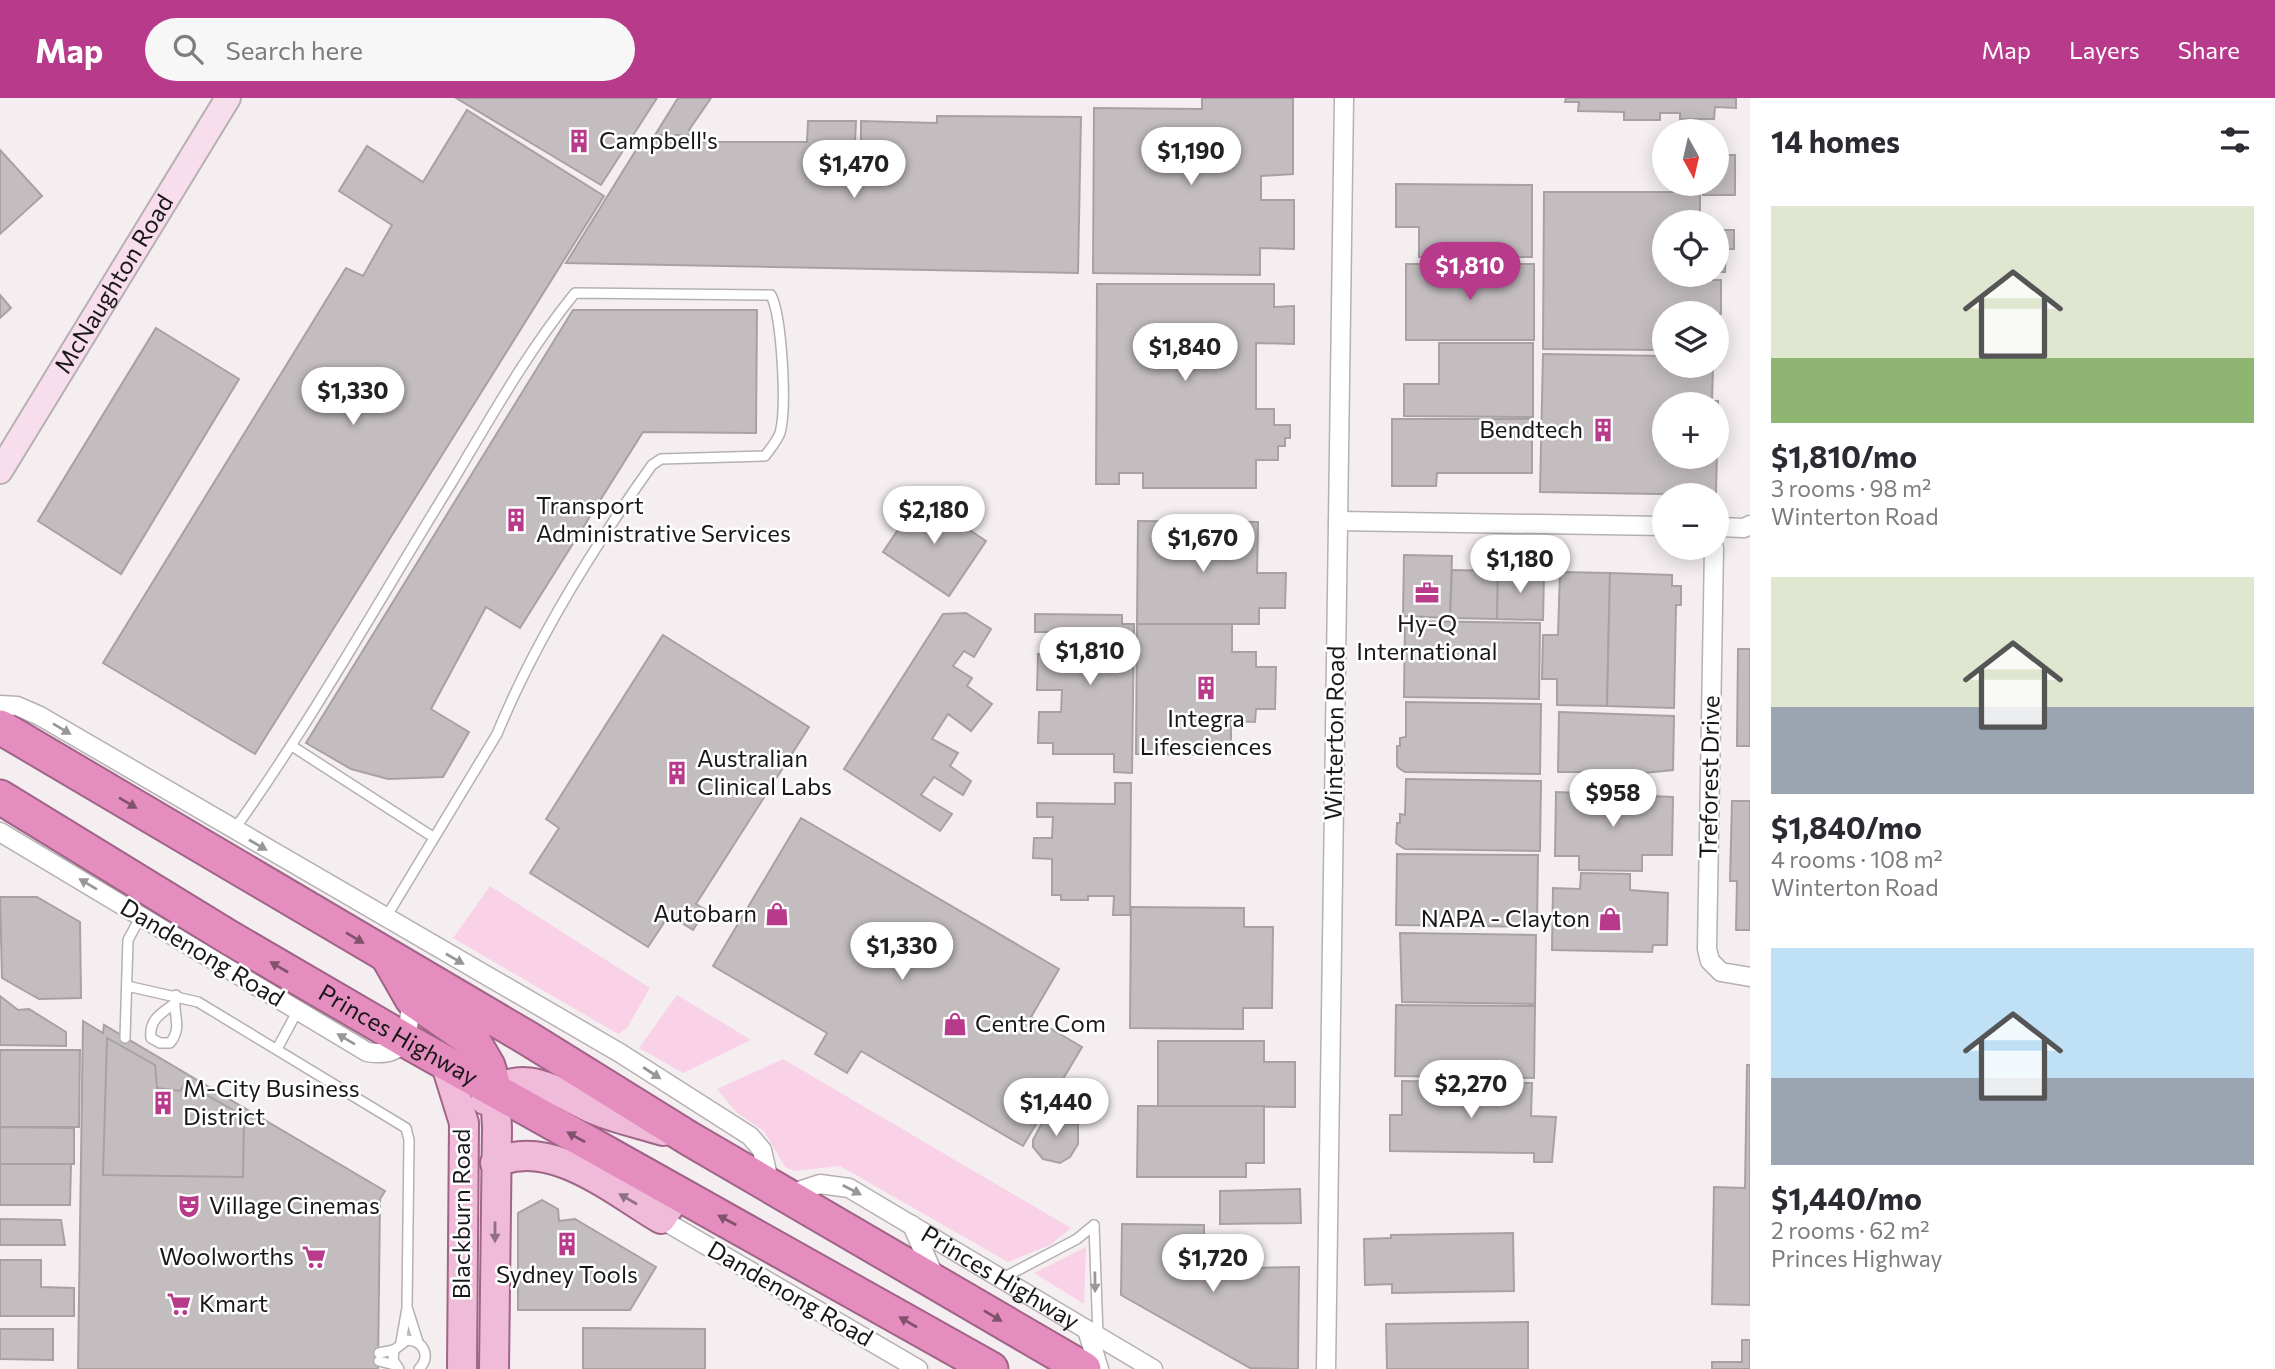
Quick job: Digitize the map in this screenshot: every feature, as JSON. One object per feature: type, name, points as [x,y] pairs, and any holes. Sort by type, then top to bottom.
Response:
[{"type":"highway","name":"Princes Highway","points":[[0,727],[102,771],[388,957],[537,1044],[690,1139],[937,1283],[1049,1361],[1083,1369]]},
{"type":"highway","name":"Princes Highway","points":[[0,797],[228,954],[405,1040],[495,1090],[670,1206],[793,1275],[991,1369]]},
{"type":"highway","points":[[388,957],[412,999],[474,1042],[488,1066],[495,1090]]},
{"type":"main road","name":"McNaughton Road","points":[[0,471],[228,98]]},
{"type":"main road","name":"Blackburn Road","points":[[445,1062],[464,1123],[462,1369]]},
{"type":"main road","points":[[464,1123],[495,1090],[518,1083],[545,1085],[597,1111],[690,1139]]},
{"type":"main road","name":"Blackburn Road","points":[[494,1369],[495,1090]]},
{"type":"main road","points":[[495,1163],[518,1155],[551,1157],[670,1206]]},
{"type":"street","name":"Winterton Road","points":[[1326,1369],[1344,98]]},
{"type":"street","points":[[1338,521],[1652,526]]},
{"type":"street","points":[[1729,527],[1744,528],[1750,525]]},
{"type":"street","name":"Treforest Drive","points":[[1714,560],[1707,949],[1710,961],[1721,972],[1750,977]]},
{"type":"street","name":"Princes Highway","points":[[0,705],[27,709],[102,771],[234,830],[621,1053],[750,1136],[762,1150],[779,1190],[820,1184],[840,1185],[1153,1369]]},
{"type":"street","name":"Dandenong Road","points":[[0,832],[141,916],[228,954],[298,1010],[367,1052],[390,1053],[405,1040]]},
{"type":"street","points":[[405,1040],[412,999]]},
{"type":"street","name":"Princes Highway","points":[[912,1225],[937,1283]]},
{"type":"street","name":"Dandenong Road","points":[[793,1275],[918,1369]]},
{"type":"street","name":"Princes Highway","points":[[1093,1335],[1099,1369]]},
{"type":"lane","points":[[234,830],[292,746],[495,408],[575,293],[771,295],[780,324],[781,419],[775,441],[765,456],[661,459],[652,465],[566,599],[514,696],[497,734],[385,919]]},
{"type":"lane","points":[[292,746],[433,837]]},
{"type":"lane","points":[[125,1038],[128,940],[141,916]]},
{"type":"lane","points":[[127,986],[175,999],[198,1002],[406,1128],[409,1140],[407,1308],[401,1342],[394,1350],[379,1357],[397,1367]]},
{"type":"lane","points":[[277,1049],[298,1010]]},
{"type":"lane","points":[[1000,1280],[1077,1240],[1094,1225],[1093,1335]]},
{"type":"lane","points":[[407,1308],[418,1342],[426,1356],[419,1369]]},
{"type":"lane","points":[[401,1342],[418,1342]]},
{"type":"lane","points":[[394,1350],[397,1367]]},
{"type":"shaded area","points":[[490,886],[650,988],[627,1028],[618,1034],[453,938]]},
{"type":"shaded area","points":[[677,995],[751,1040],[683,1073],[639,1048]]},
{"type":"shaded area","points":[[783,1059],[1071,1228],[1050,1245],[1008,1262],[840,1166],[794,1171],[785,1167],[764,1131],[737,1113],[717,1089]]},
{"type":"shaded area","points":[[1086,1247],[1084,1304],[1034,1273]]},
{"type":"building","name":"Campbell's","points":[[456,98],[657,98],[601,185]]},
{"type":"building","points":[[678,98],[711,98],[689,130],[694,131],[695,135],[655,135]]},
{"type":"building","points":[[1202,98],[1293,98],[1293,174],[1261,176],[1261,200],[1294,200],[1294,249],[1260,248],[1260,275],[1093,273],[1094,108],[1202,109]]},
{"type":"building","points":[[1566,98],[1736,98],[1736,108],[1715,107],[1714,119],[1680,119],[1680,113],[1660,113],[1660,119],[1624,120],[1624,112],[1578,111],[1579,102],[1565,102]]},
{"type":"building","points":[[467,110],[604,196],[255,754],[103,663],[346,268],[363,276],[392,225],[339,191],[367,146],[423,182]]},
{"type":"building","points":[[937,116],[1081,117],[1078,273],[566,263],[641,142],[807,142],[808,121],[856,121],[855,142],[861,142],[861,121],[937,123]]},
{"type":"building","points":[[0,150],[42,196],[0,234]]},
{"type":"building","points":[[1729,155],[1735,155],[1735,195],[1729,195]]},
{"type":"building","points":[[1396,184],[1532,185],[1532,257],[1419,257],[1419,227],[1396,227]]},
{"type":"building","points":[[1544,192],[1652,192],[1652,196],[1700,196],[1700,210],[1652,210],[1652,287],[1721,287],[1721,301],[1652,301],[1652,350],[1543,349]]},
{"type":"building","points":[[1729,230],[1734,230],[1734,249],[1729,249]]},
{"type":"building","points":[[1406,264],[1534,264],[1534,340],[1406,340]]},
{"type":"building","points":[[1097,284],[1274,284],[1274,307],[1294,306],[1294,344],[1256,343],[1256,409],[1274,409],[1274,425],[1290,425],[1290,438],[1285,438],[1285,446],[1278,446],[1278,460],[1256,460],[1256,488],[1143,488],[1143,473],[1119,473],[1119,484],[1096,484]]},
{"type":"building","points":[[0,295],[11,308],[0,318]]},
{"type":"building","name":"Transport Administrative Services","points":[[573,310],[757,310],[756,433],[643,432],[520,628],[486,607],[431,709],[469,732],[443,777],[388,779],[351,769],[306,743]]},
{"type":"building","points":[[156,328],[239,379],[121,574],[38,521]]},
{"type":"building","points":[[1439,343],[1533,343],[1533,417],[1404,416],[1404,384],[1439,384]]},
{"type":"building","name":"Bendtech","points":[[1543,354],[1652,356],[1652,378],[1713,378],[1712,392],[1652,392],[1652,469],[1717,469],[1716,483],[1652,483],[1652,494],[1540,492]]},
{"type":"building","points":[[1392,419],[1532,419],[1532,473],[1437,473],[1436,486],[1392,486]]},
{"type":"building","points":[[920,497],[986,541],[949,596],[883,552]]},
{"type":"building","points":[[1138,521],[1258,522],[1257,573],[1286,573],[1285,608],[1259,608],[1259,624],[1137,624]]},
{"type":"building","name":"Hy-Q International","points":[[1404,555],[1452,556],[1450,618],[1403,616]]},
{"type":"building","points":[[1452,570],[1498,571],[1497,619],[1450,618]]},
{"type":"building","points":[[1498,571],[1544,572],[1543,620],[1497,619]]},
{"type":"building","points":[[1560,572],[1610,573],[1607,706],[1557,705],[1557,679],[1542,679],[1543,635],[1558,635]]},
{"type":"building","points":[[1610,573],[1672,575],[1672,586],[1681,586],[1681,605],[1676,605],[1674,708],[1607,706]]},
{"type":"building","points":[[966,613],[991,629],[974,657],[964,651],[953,666],[972,678],[967,686],[992,704],[971,731],[948,714],[932,739],[958,753],[950,766],[971,781],[963,795],[934,777],[921,795],[952,814],[940,831],[844,769],[943,614]]},
{"type":"building","points":[[1035,614],[1122,615],[1122,624],[1134,624],[1132,773],[1114,772],[1114,754],[1053,754],[1053,743],[1038,743],[1039,712],[1061,712],[1062,690],[1037,690],[1038,654],[1062,654],[1062,632],[1035,632]]},
{"type":"building","points":[[1405,621],[1540,623],[1539,699],[1404,697]]},
{"type":"building","name":"Integra Lifesciences","points":[[1137,624],[1232,624],[1232,652],[1256,652],[1256,667],[1276,667],[1275,709],[1256,709],[1255,722],[1231,721],[1231,755],[1136,754]]},
{"type":"building","name":"Australian Clinical Labs","points":[[663,635],[809,727],[696,904],[706,910],[693,930],[669,915],[648,947],[530,873],[559,828],[546,819]]},
{"type":"building","points":[[1738,649],[1750,649],[1750,746],[1737,746]]},
{"type":"building","points":[[1406,702],[1541,704],[1540,774],[1405,772],[1397,766],[1397,746],[1400,746],[1400,738],[1406,737]]},
{"type":"building","points":[[1559,712],[1674,716],[1673,770],[1644,773],[1643,790],[1582,789],[1583,772],[1558,772]]},
{"type":"building","points":[[1406,779],[1541,781],[1540,851],[1405,849],[1396,843],[1397,823],[1400,823],[1400,814],[1405,815]]},
{"type":"building","points":[[1115,783],[1131,783],[1130,915],[1113,915],[1114,896],[1061,900],[1061,895],[1052,895],[1052,859],[1033,858],[1034,838],[1052,838],[1053,817],[1037,817],[1037,803],[1115,804]]},
{"type":"building","points":[[1556,792],[1673,797],[1672,855],[1642,855],[1642,871],[1579,870],[1579,856],[1555,856]]},
{"type":"building","points":[[1732,801],[1750,801],[1750,930],[1736,930],[1737,881],[1730,881]]},
{"type":"building","points":[[801,818],[1059,969],[1031,1017],[1082,1047],[1023,1146],[861,1051],[847,1073],[815,1054],[827,1033],[713,966]]},
{"type":"building","points":[[1397,854],[1538,855],[1537,927],[1396,925]]},
{"type":"building","name":"NAPA - Clayton","points":[[1581,873],[1630,874],[1630,890],[1668,893],[1667,945],[1653,945],[1652,952],[1552,950],[1553,888],[1580,889]]},
{"type":"building","points":[[0,897],[37,897],[80,922],[81,998],[39,999],[2,978]]},
{"type":"building","points":[[1131,907],[1244,908],[1244,927],[1273,927],[1272,1008],[1243,1008],[1243,1029],[1130,1028]]},
{"type":"building","points":[[1400,933],[1536,935],[1535,1004],[1402,1002]]},
{"type":"building","points":[[0,996],[18,1010],[29,1009],[66,1032],[66,1046],[0,1045]]},
{"type":"building","points":[[1396,1005],[1535,1006],[1534,1078],[1395,1076]]},
{"type":"building","points":[[83,1021],[103,1033],[104,1025],[385,1191],[380,1199],[378,1369],[78,1369]]},
{"type":"building","name":"M-City Business District","points":[[107,1038],[155,1065],[157,1088],[180,1091],[185,1083],[244,1116],[243,1177],[103,1175]]},
{"type":"building","points":[[1158,1041],[1264,1041],[1264,1062],[1295,1062],[1295,1107],[1158,1106]]},
{"type":"building","points":[[0,1050],[80,1050],[79,1127],[0,1127]]},
{"type":"building","points":[[1747,1065],[1750,1065],[1750,1305],[1712,1304],[1714,1187],[1745,1188]]},
{"type":"building","points":[[1402,1081],[1532,1083],[1531,1116],[1556,1117],[1552,1162],[1534,1162],[1534,1153],[1390,1151],[1390,1115],[1402,1115]]},
{"type":"building","points":[[1138,1106],[1264,1106],[1264,1163],[1246,1163],[1246,1177],[1137,1177]]},
{"type":"building","points":[[1050,1108],[1066,1116],[1067,1124],[1078,1124],[1078,1144],[1070,1157],[1060,1163],[1043,1159],[1033,1147],[1033,1140]]},
{"type":"building","points":[[0,1127],[74,1128],[74,1164],[0,1164]]},
{"type":"building","points":[[0,1164],[71,1164],[70,1205],[0,1205]]},
{"type":"building","points":[[1300,1189],[1301,1223],[1220,1224],[1220,1191]]},
{"type":"building","name":"Sydney Tools","points":[[542,1200],[558,1209],[559,1221],[575,1219],[656,1267],[630,1310],[518,1310],[518,1213]]},
{"type":"building","points":[[0,1219],[61,1220],[65,1245],[0,1245]]},
{"type":"building","points":[[1122,1224],[1204,1225],[1204,1253],[1249,1253],[1249,1268],[1299,1267],[1298,1369],[1250,1368],[1121,1295]]},
{"type":"building","points":[[1513,1233],[1514,1291],[1392,1293],[1392,1284],[1365,1285],[1364,1239],[1391,1238],[1391,1235]]},
{"type":"building","points":[[0,1260],[41,1260],[41,1287],[74,1288],[74,1316],[0,1316]]},
{"type":"building","points":[[1528,1322],[1528,1369],[1387,1369],[1386,1324]]},
{"type":"building","points":[[583,1328],[705,1329],[705,1369],[583,1369]]},
{"type":"building","points":[[0,1329],[53,1329],[53,1360],[0,1359]]},
{"type":"building","points":[[1742,1340],[1750,1340],[1750,1369],[1712,1369],[1712,1362],[1742,1362]]},
{"type":"place","name":"Campbell's","points":[[579,141]]},
{"type":"place","name":"Bendtech","points":[[1603,430]]},
{"type":"place","name":"Transport Administrative Services","points":[[516,520]]},
{"type":"place","name":"Hy-Q International","points":[[1427,593]]},
{"type":"place","name":"Integra Lifesciences","points":[[1206,688]]},
{"type":"place","name":"Australian Clinical Labs","points":[[677,773]]},
{"type":"place","name":"Autobarn","points":[[777,914]]},
{"type":"place","name":"NAPA - Clayton","points":[[1610,919]]},
{"type":"place","name":"Centre Com","points":[[955,1024]]},
{"type":"place","name":"M-City Business District","points":[[163,1103]]},
{"type":"place","name":"Village Cinemas","points":[[189,1206]]},
{"type":"place","name":"Sydney Tools","points":[[567,1244]]},
{"type":"place","name":"Woolworths","points":[[314,1257]]},
{"type":"place","name":"Kmart","points":[[179,1304]]}]
